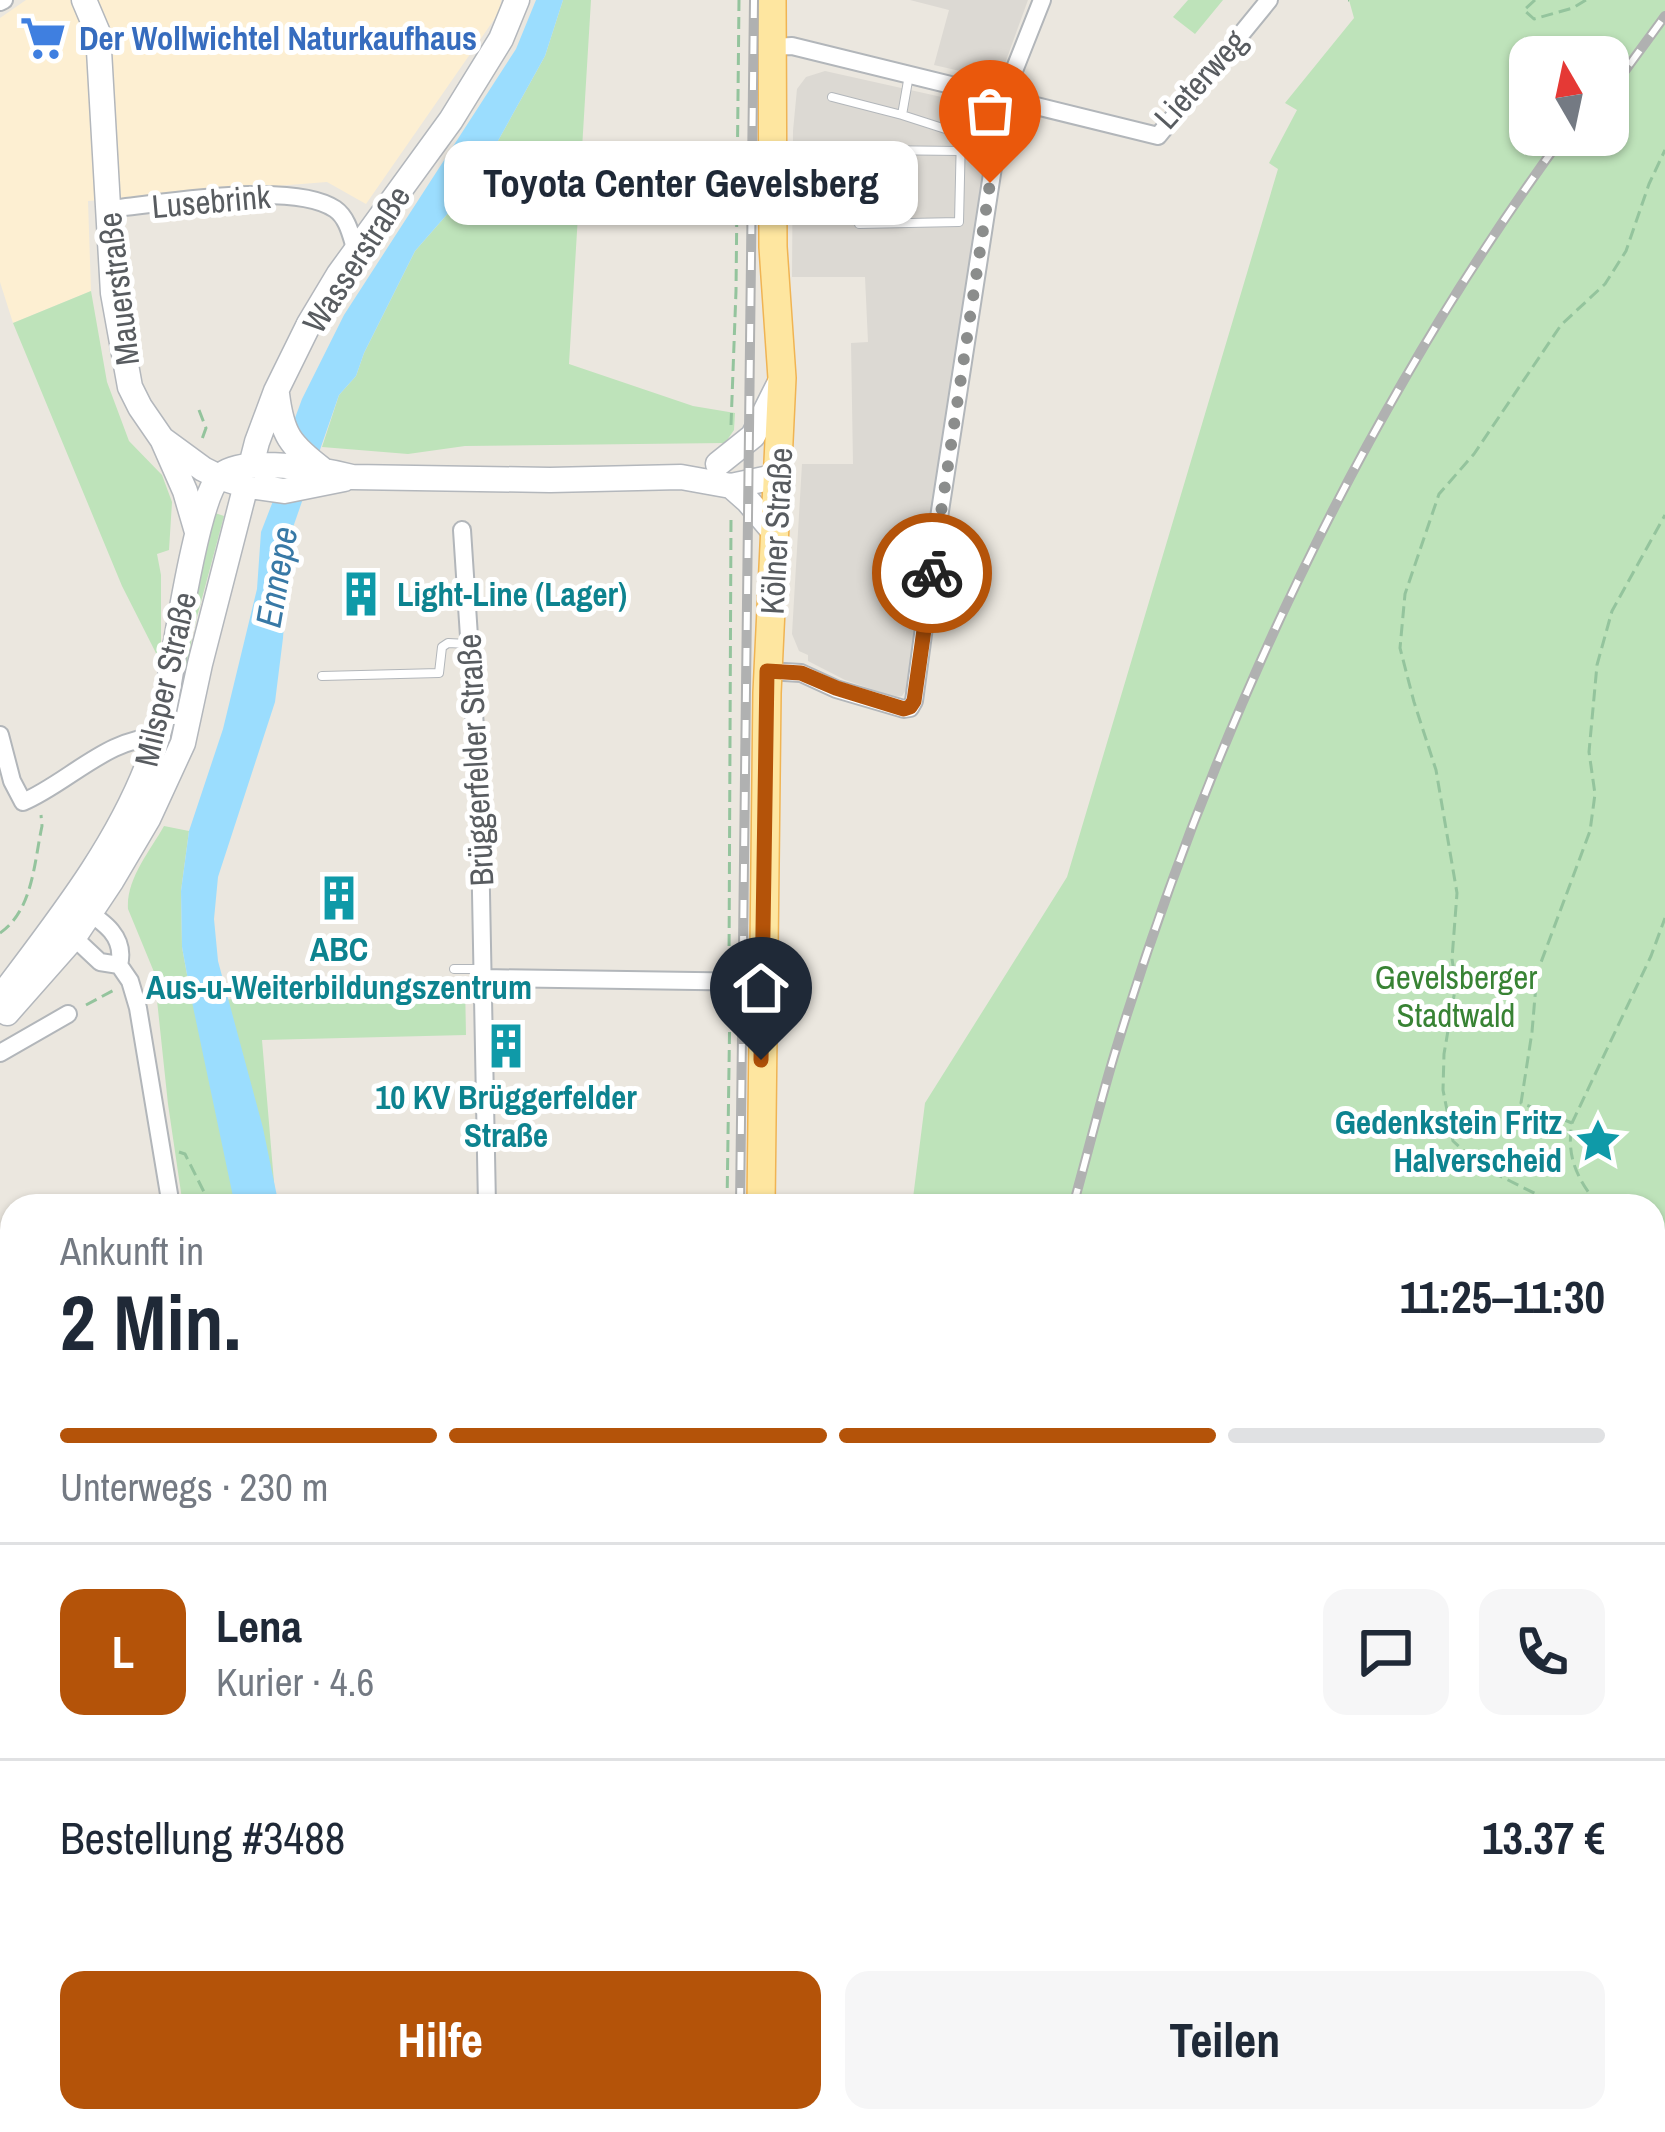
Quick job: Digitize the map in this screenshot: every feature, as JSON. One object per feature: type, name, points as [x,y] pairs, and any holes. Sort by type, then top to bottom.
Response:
[{"type":"main road","name":"Mauerstraße","points":[[84,0],[98,33],[113,293],[130,387],[162,439],[219,477]]},
{"type":"main road","name":"Wasserstraße","points":[[258,481],[276,392],[309,324],[339,274],[451,120],[501,39],[517,0]]},
{"type":"main road","name":"Kölner Straße","points":[[761,1194],[767,671],[782,378],[772,247],[772,0]]},
{"type":"main road","points":[[726,469],[753,436],[782,378]]},
{"type":"main road","points":[[276,392],[282,427],[320,478]]},
{"type":"main road","points":[[162,439],[198,536]]},
{"type":"main road","points":[[196,463],[230,456],[258,481]]},
{"type":"main road","points":[[219,477],[228,471],[258,481],[352,477],[550,480],[681,477],[749,466],[779,476]]},
{"type":"main road","points":[[726,469],[775,533]]},
{"type":"main road","name":"Milsper Straße","points":[[81,907],[158,736],[206,502],[219,477]]},
{"type":"main road","name":"Milsper Straße","points":[[81,907],[148,819],[183,743],[200,664],[258,481]]},
{"type":"main road","points":[[3,1005],[81,907]]},
{"type":"street","points":[[767,671],[801,673],[904,709],[914,701],[1004,96],[1042,0]]},
{"type":"street","name":"Lieterweg","points":[[771,47],[792,46],[1158,136],[1269,0]]},
{"type":"street","name":"Lusebrink","points":[[108,209],[256,195],[312,198],[342,215],[356,250]]},
{"type":"street","name":"Brüggerfelder Straße","points":[[462,530],[478,789],[487,1194]]},
{"type":"street","points":[[0,735],[23,802],[138,739],[158,736],[183,743]]},
{"type":"street","points":[[81,907],[115,934],[122,952],[119,965]]},
{"type":"street","points":[[66,930],[100,962],[119,965],[130,981],[169,1194]]},
{"type":"street","points":[[483,973],[763,982]]},
{"type":"street","points":[[0,1053],[68,1014]]},
{"type":"lane","points":[[902,115],[909,74]]},
{"type":"lane","points":[[832,98],[961,134],[959,222],[859,224]]},
{"type":"lane","points":[[872,149],[960,151]]},
{"type":"lane","points":[[322,676],[439,673],[442,647],[470,644]]},
{"type":"lane","points":[[454,969],[483,973]]},
{"type":"path","points":[[727,1194],[726,469],[736,291],[739,0]]},
{"type":"path","points":[[1535,0],[1524,10],[1534,19],[1586,0]]},
{"type":"path","points":[[1536,1194],[1482,1167],[1453,1141],[1443,1090],[1456,984],[1452,958],[1457,892],[1436,770],[1400,648],[1405,594],[1438,494],[1474,454],[1561,326],[1616,268],[1665,150]]},
{"type":"path","points":[[196,463],[206,428],[199,410]]},
{"type":"path","points":[[1572,1123],[1521,1103],[1537,973],[1590,831],[1595,794],[1589,752],[1597,665],[1612,611],[1665,515]]},
{"type":"path","points":[[0,933],[19,916],[26,902],[42,826],[39,795]]},
{"type":"path","points":[[1589,1194],[1568,1148],[1572,1123],[1665,917]]},
{"type":"path","points":[[68,1014],[130,981]]},
{"type":"path","points":[[161,1150],[171,1148],[185,1154],[205,1194]]},
{"type":"shaded area","points":[[26,0],[501,0],[500,11],[366,204],[327,182],[88,201],[91,291],[13,323],[0,282],[0,18]]},
{"type":"shaded area","points":[[910,0],[1028,0],[999,80],[934,65],[949,10]]},
{"type":"shaded area","points":[[825,71],[991,108],[969,312],[938,524],[906,690],[895,697],[808,661],[792,634],[802,464],[853,464],[851,343],[868,342],[865,277],[792,277],[797,89],[806,77]]},
{"type":"green space","points":[[563,0],[591,0],[569,364],[693,406],[735,413],[734,430],[725,443],[465,446],[408,454],[322,447],[339,395],[356,376],[415,251],[464,195],[489,157],[545,56]]},
{"type":"green space","points":[[1188,0],[1223,0],[1195,34],[1173,17]]},
{"type":"green space","name":"Gevelsberger Stadtwald","points":[[1349,0],[1665,0],[1665,1194],[914,1194],[925,1103],[1067,877],[1278,169],[1269,163],[1297,110],[1285,103],[1354,18]]},
{"type":"green space","points":[[91,291],[107,382],[129,441],[162,475],[172,502],[169,550],[157,554],[161,663],[122,586],[13,323]]},
{"type":"green space","points":[[212,512],[224,516],[193,632],[176,729],[170,728]]},
{"type":"green space","points":[[164,826],[189,831],[181,891],[182,947],[192,1002],[465,983],[466,1035],[262,1040],[275,1194],[181,1194],[154,972],[128,909],[135,876]]},
{"type":"water","name":"Ennepe","points":[[536,0],[563,0],[545,56],[489,157],[464,195],[415,251],[356,376],[339,395],[290,536],[275,702],[218,877],[214,919],[218,961],[277,1194],[232,1194],[182,947],[181,891],[189,831],[223,729],[257,589],[261,532],[299,434],[295,418],[302,399],[344,315],[516,49]]},
{"type":"railway","points":[[740,1194],[754,0]]},
{"type":"railway","points":[[1629,65],[1665,16]]},
{"type":"railway","points":[[1076,1194],[1153,934],[1246,694],[1300,576],[1422,349],[1549,156]]},
{"type":"way so far","points":[[932,573],[990,183]]},
{"type":"place","name":"Der Wollwichtel Naturkaufhaus","points":[[43,38]]},
{"type":"place","name":"Toyota Center Gevelsberg","points":[[990,183]]},
{"type":"place","name":"Light-Line (Lager)","points":[[361,594]]},
{"type":"place","name":"ABC Aus-u-Weiterbildungszentrum","points":[[339,898]]},
{"type":"place","name":"10 KV Brüggerfelder Straße","points":[[506,1046]]},
{"type":"place","name":"Gedenkstein Fritz Halverscheid","points":[[1598,1141]]},
{"type":"route","points":[[761,1060],[767,671],[801,673],[836,688],[910,707],[932,573]]}]
